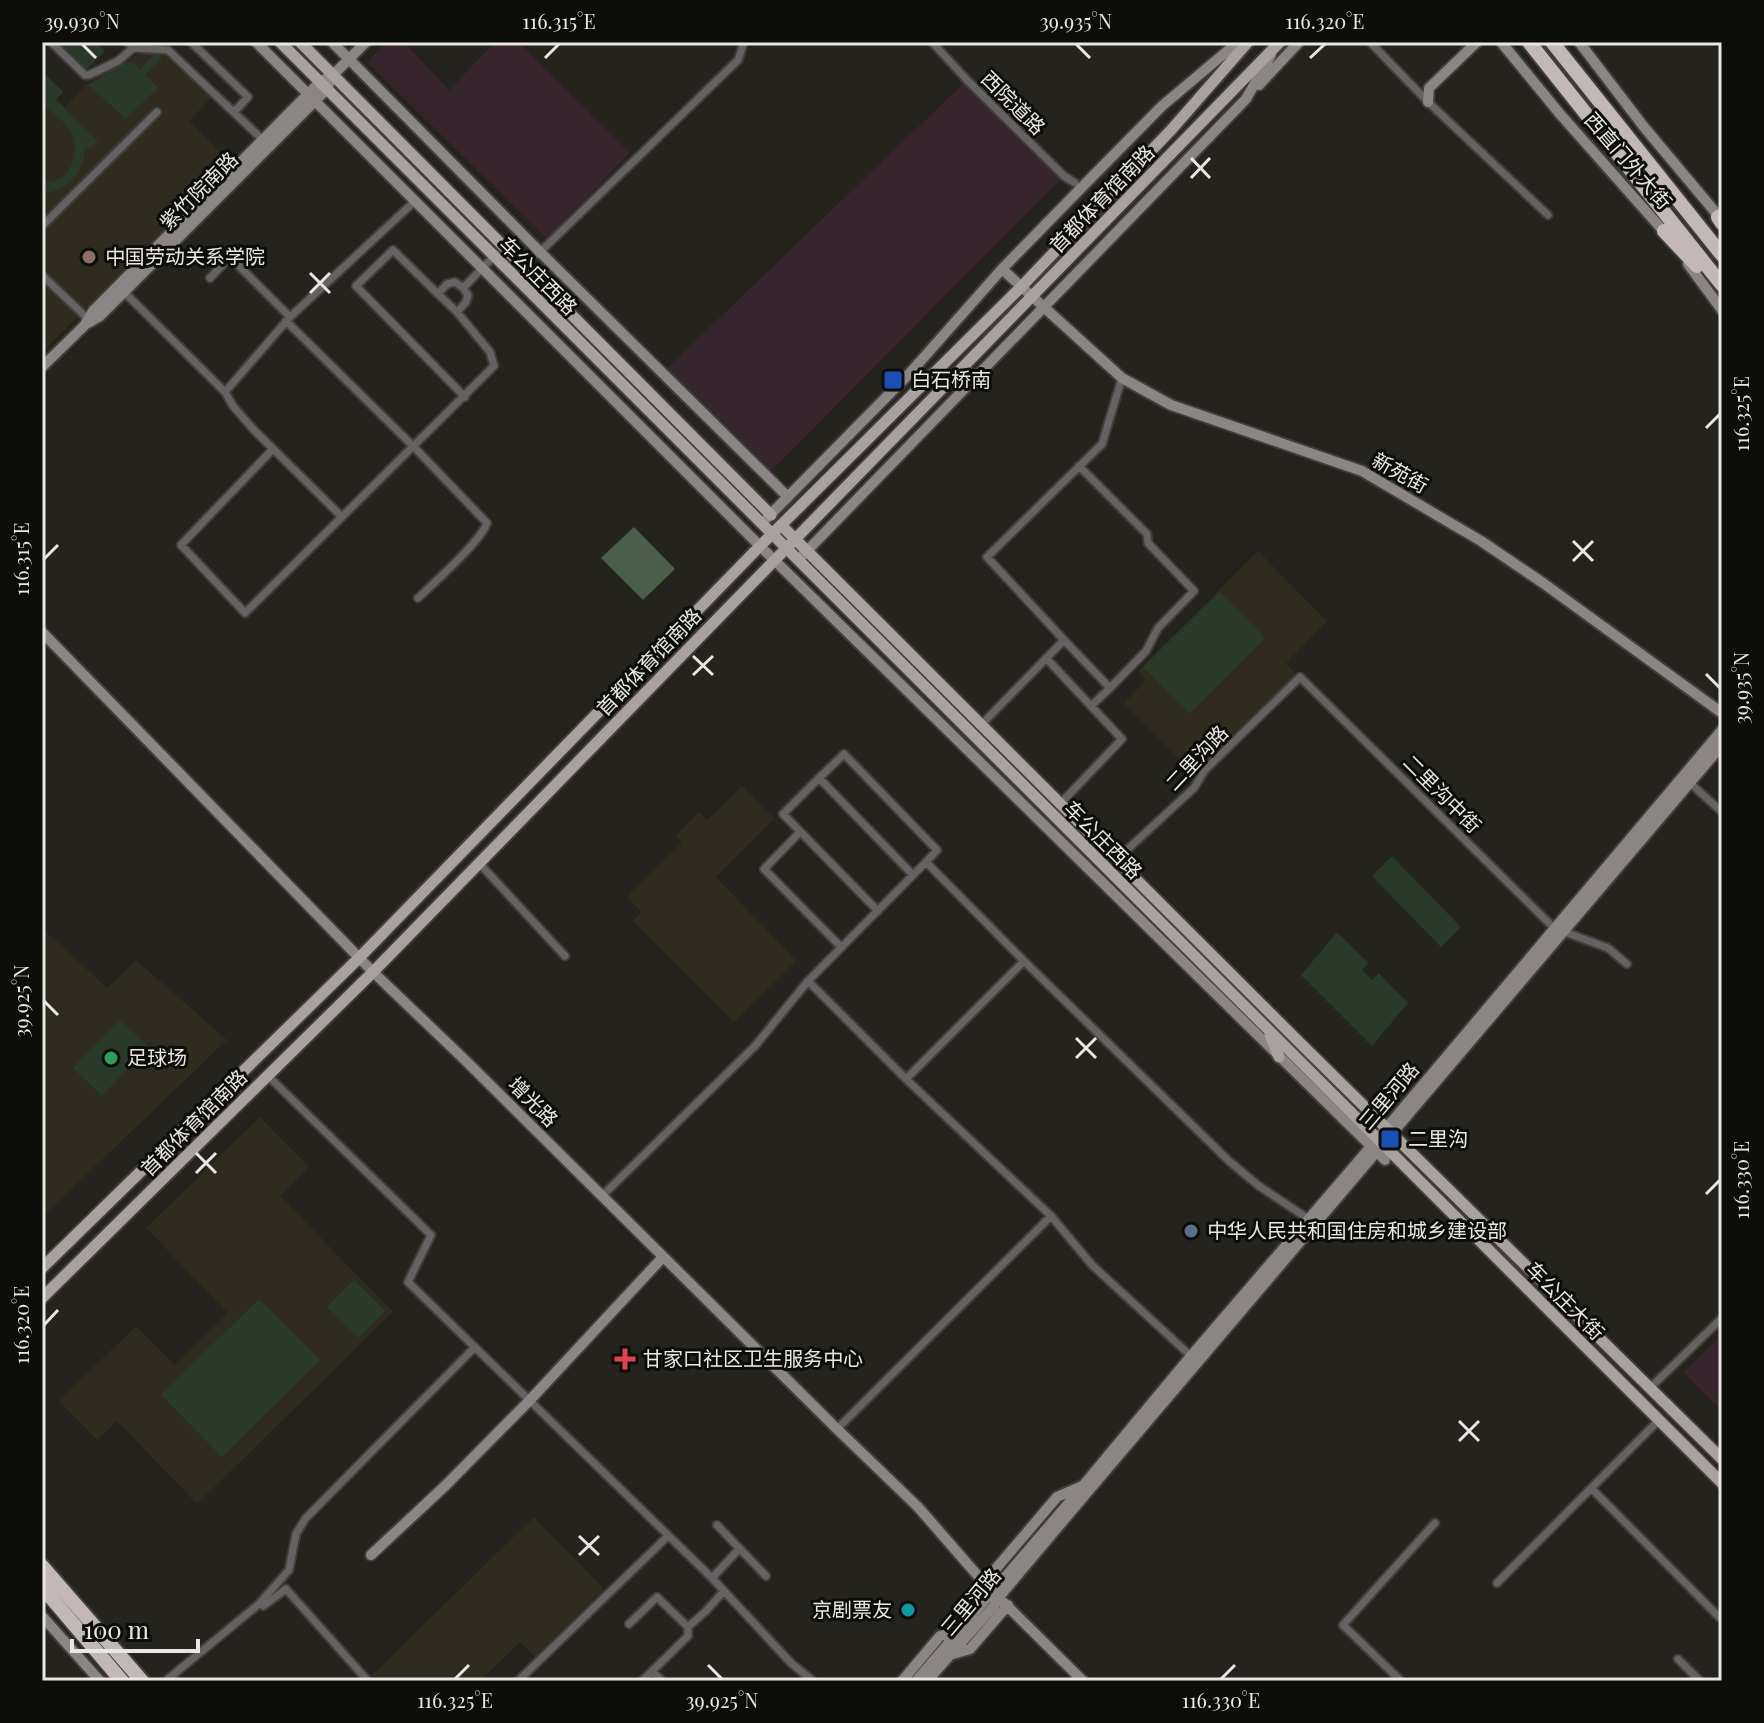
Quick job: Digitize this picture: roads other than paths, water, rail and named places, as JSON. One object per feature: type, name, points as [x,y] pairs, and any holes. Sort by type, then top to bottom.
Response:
[{"type":"highway","name":"西直门外大街","points":[[1529,42],[1722,285]]},
{"type":"highway","name":"西直门外大街","points":[[1552,42],[1722,255]]},
{"type":"highway","points":[[1664,231],[1722,292]]},
{"type":"highway","points":[[42,1566],[142,1681]]},
{"type":"highway","points":[[42,1587],[122,1681]]},
{"type":"main road","name":"车公庄西路","points":[[280,42],[1269,1031],[1379,1148]]},
{"type":"main road","name":"车公庄西路","points":[[300,42],[771,515]]},
{"type":"main road","name":"首都体育馆南路","points":[[42,1268],[359,958],[760,546],[1022,286],[1172,129],[1248,42]]},
{"type":"main road","name":"首都体育馆南路","points":[[42,1298],[373,972],[1278,44]]},
{"type":"main road","name":"车公庄西路","points":[[781,525],[1389,1131]]},
{"type":"main road","points":[[1269,1031],[1279,1057]]},
{"type":"main road","name":"车公庄大街","points":[[1389,1131],[1722,1459]]},
{"type":"main road","name":"车公庄大街","points":[[1379,1148],[1722,1483]]},
{"type":"street","points":[[51,42],[85,75],[118,61],[130,45],[164,50],[176,42]]},
{"type":"street","points":[[153,42],[263,140]]},
{"type":"street","points":[[191,42],[248,97],[234,112]]},
{"type":"street","points":[[256,42],[760,546],[1279,1057],[1379,1148]]},
{"type":"street","points":[[332,42],[538,254],[788,497]]},
{"type":"street","name":"紫竹院南路","points":[[86,323],[100,316],[124,292],[366,42]]},
{"type":"street","points":[[538,254],[738,60],[744,42]]},
{"type":"street","name":"西院道路","points":[[932,42],[1064,176],[1075,183]]},
{"type":"street","name":"首都体育馆南路","points":[[761,524],[910,373],[1002,269],[1162,106],[1238,42]]},
{"type":"street","points":[[1246,99],[1299,42]]},
{"type":"street","points":[[1370,42],[1428,102],[1548,215]]},
{"type":"street","points":[[1428,102],[1429,88],[1477,42]]},
{"type":"street","name":"西直门外大街","points":[[1501,42],[1664,231],[1722,310]]},
{"type":"street","name":"西直门外大街","points":[[1579,42],[1721,220]]},
{"type":"street","name":"首都体育馆南路","points":[[798,561],[1246,99],[1278,44]]},
{"type":"street","name":"紫竹院南路","points":[[42,367],[86,323],[93,311],[263,140],[312,97]]},
{"type":"street","points":[[42,226],[157,112]]},
{"type":"street","points":[[225,392],[288,319],[415,201]]},
{"type":"street","points":[[463,288],[503,247]]},
{"type":"street","points":[[273,449],[181,545],[245,613],[465,397],[494,366],[490,352],[457,312],[393,250],[356,286],[465,397]]},
{"type":"street","points":[[210,278],[230,257],[487,523],[476,539],[418,598]]},
{"type":"street","name":"新苑街","points":[[1002,269],[1122,378],[1171,405],[1362,471],[1475,537],[1722,713]]},
{"type":"street","points":[[42,275],[86,323]]},
{"type":"street","points":[[438,294],[447,284],[455,282],[463,288],[468,295],[457,312]]},
{"type":"street","points":[[124,292],[225,392],[233,406],[273,449],[341,516]]},
{"type":"street","points":[[1110,688],[987,557],[1102,444],[1122,378]]},
{"type":"street","points":[[1079,466],[1147,534],[1148,543],[1194,591],[1158,628],[1146,651],[1091,706]]},
{"type":"street","points":[[771,515],[781,525]]},
{"type":"street","name":"增光路","points":[[42,632],[373,972],[918,1507],[993,1591],[1083,1681]]},
{"type":"street","points":[[981,725],[1064,640]]},
{"type":"street","points":[[1046,658],[1122,739],[1060,804]]},
{"type":"street","name":"二里沟路","points":[[1116,860],[1194,788],[1205,770],[1300,677]]},
{"type":"street","name":"二里沟中街","points":[[1300,677],[1559,930]]},
{"type":"street","name":"三里河路","points":[[916,1681],[1191,1357],[1379,1148],[1389,1131],[1722,730]]},
{"type":"street","name":"三里河路","points":[[1559,930],[1722,745]]},
{"type":"street","points":[[602,1196],[755,1046],[808,981],[878,911],[937,850],[844,754],[783,814],[878,911]]},
{"type":"street","points":[[819,778],[913,875]]},
{"type":"street","points":[[1690,783],[1722,812]]},
{"type":"street","points":[[800,832],[764,869],[841,947]]},
{"type":"street","points":[[926,862],[1229,1161],[1312,1222]]},
{"type":"street","points":[[479,863],[565,956]]},
{"type":"street","points":[[1559,930],[1608,948],[1627,964]]},
{"type":"street","points":[[906,1079],[1024,961]]},
{"type":"street","points":[[808,981],[1051,1216],[1092,1265],[1191,1357]]},
{"type":"street","points":[[267,1075],[431,1235],[408,1282],[712,1578],[791,1663],[813,1681]]},
{"type":"street","points":[[837,1429],[1051,1216]]},
{"type":"street","points":[[371,1555],[530,1400],[663,1257]]},
{"type":"street","points":[[1651,1387],[1722,1318]]},
{"type":"street","points":[[168,1679],[259,1604],[289,1570],[296,1534],[305,1519],[475,1347]]},
{"type":"street","name":"三里河路","points":[[927,1681],[994,1606],[993,1591],[1191,1357]]},
{"type":"street","points":[[1497,1583],[1659,1420]]},
{"type":"street","points":[[1592,1489],[1719,1617]]},
{"type":"street","points":[[1396,1681],[1399,1679],[1343,1625],[1435,1523]]},
{"type":"street","points":[[717,1525],[766,1576]]},
{"type":"street","points":[[518,1681],[668,1536]]},
{"type":"street","points":[[712,1578],[739,1549]]},
{"type":"street","points":[[258,1609],[286,1589],[368,1681]]},
{"type":"street","points":[[688,1627],[724,1591]]},
{"type":"street","points":[[629,1624],[657,1597],[688,1627],[688,1636],[642,1681]]},
{"type":"street","points":[[951,1654],[970,1649],[1008,1605]]},
{"type":"street","points":[[42,1616],[100,1681]]},
{"type":"street","name":"三里河路","points":[[902,1681],[940,1636],[960,1630]]},
{"type":"street","points":[[1678,1659],[1700,1681]]},
{"type":"street","points":[[652,1671],[662,1681]]},
{"type":"place","name":"中国劳动关系学院","points":[[89,257]]},
{"type":"place","name":"白石桥南","points":[[893,380]]},
{"type":"place","name":"足球场","points":[[111,1058]]},
{"type":"place","name":"二里沟","points":[[1390,1139]]},
{"type":"place","name":"中华人民共和国住房和城乡建设部","points":[[1191,1231]]},
{"type":"place","name":"甘家口社区卫生服务中心","points":[[625,1359]]},
{"type":"place","name":"京剧票友","points":[[908,1610]]}]
